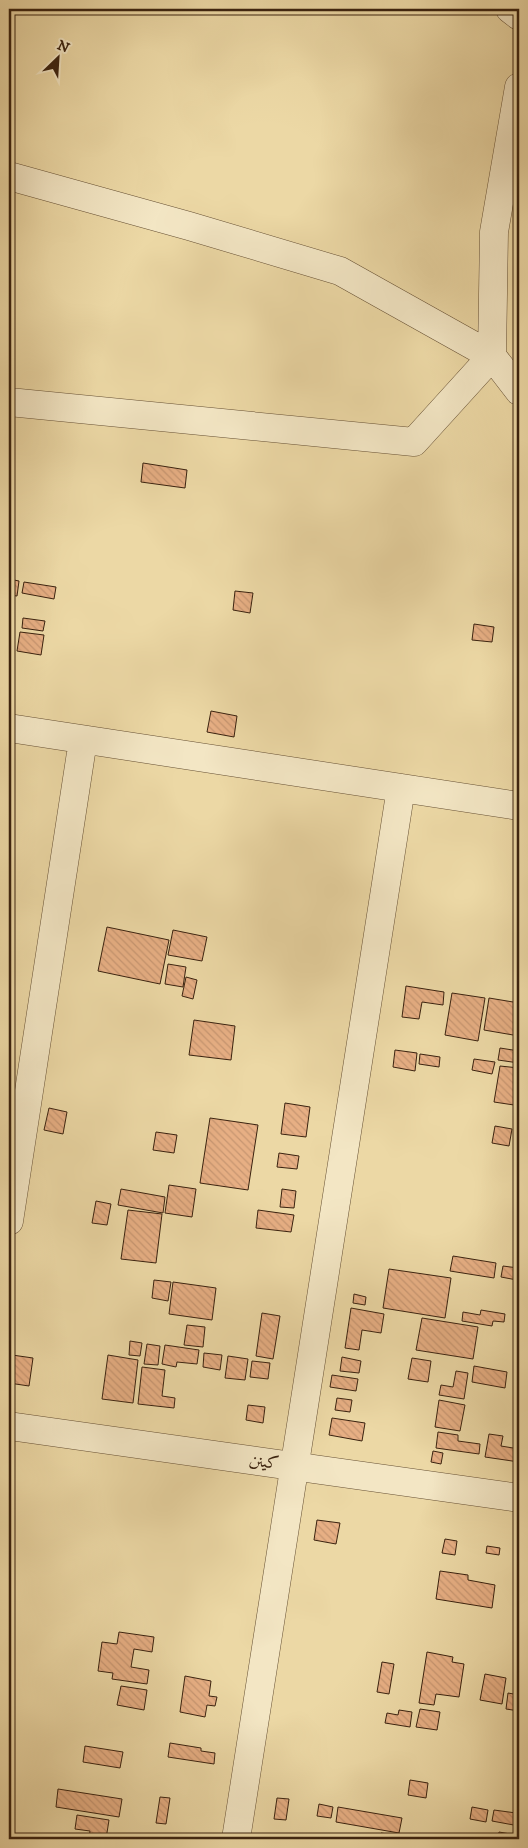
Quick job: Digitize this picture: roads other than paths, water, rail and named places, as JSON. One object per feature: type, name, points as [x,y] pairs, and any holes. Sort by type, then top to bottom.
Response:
[{"type":"street","points":[[510,9],[519,16]]},
{"type":"street","points":[[9,402],[414,442],[492,356],[494,232],[519,87]]},
{"type":"street","points":[[9,176],[340,270],[492,356],[519,390]]},
{"type":"street","points":[[9,728],[519,806]]},
{"type":"street","points":[[9,1220],[20,1075],[83,740]]},
{"type":"street","points":[[236,1839],[401,788]]},
{"type":"street","name":"كينن","points":[[9,1426],[519,1498]]}]
